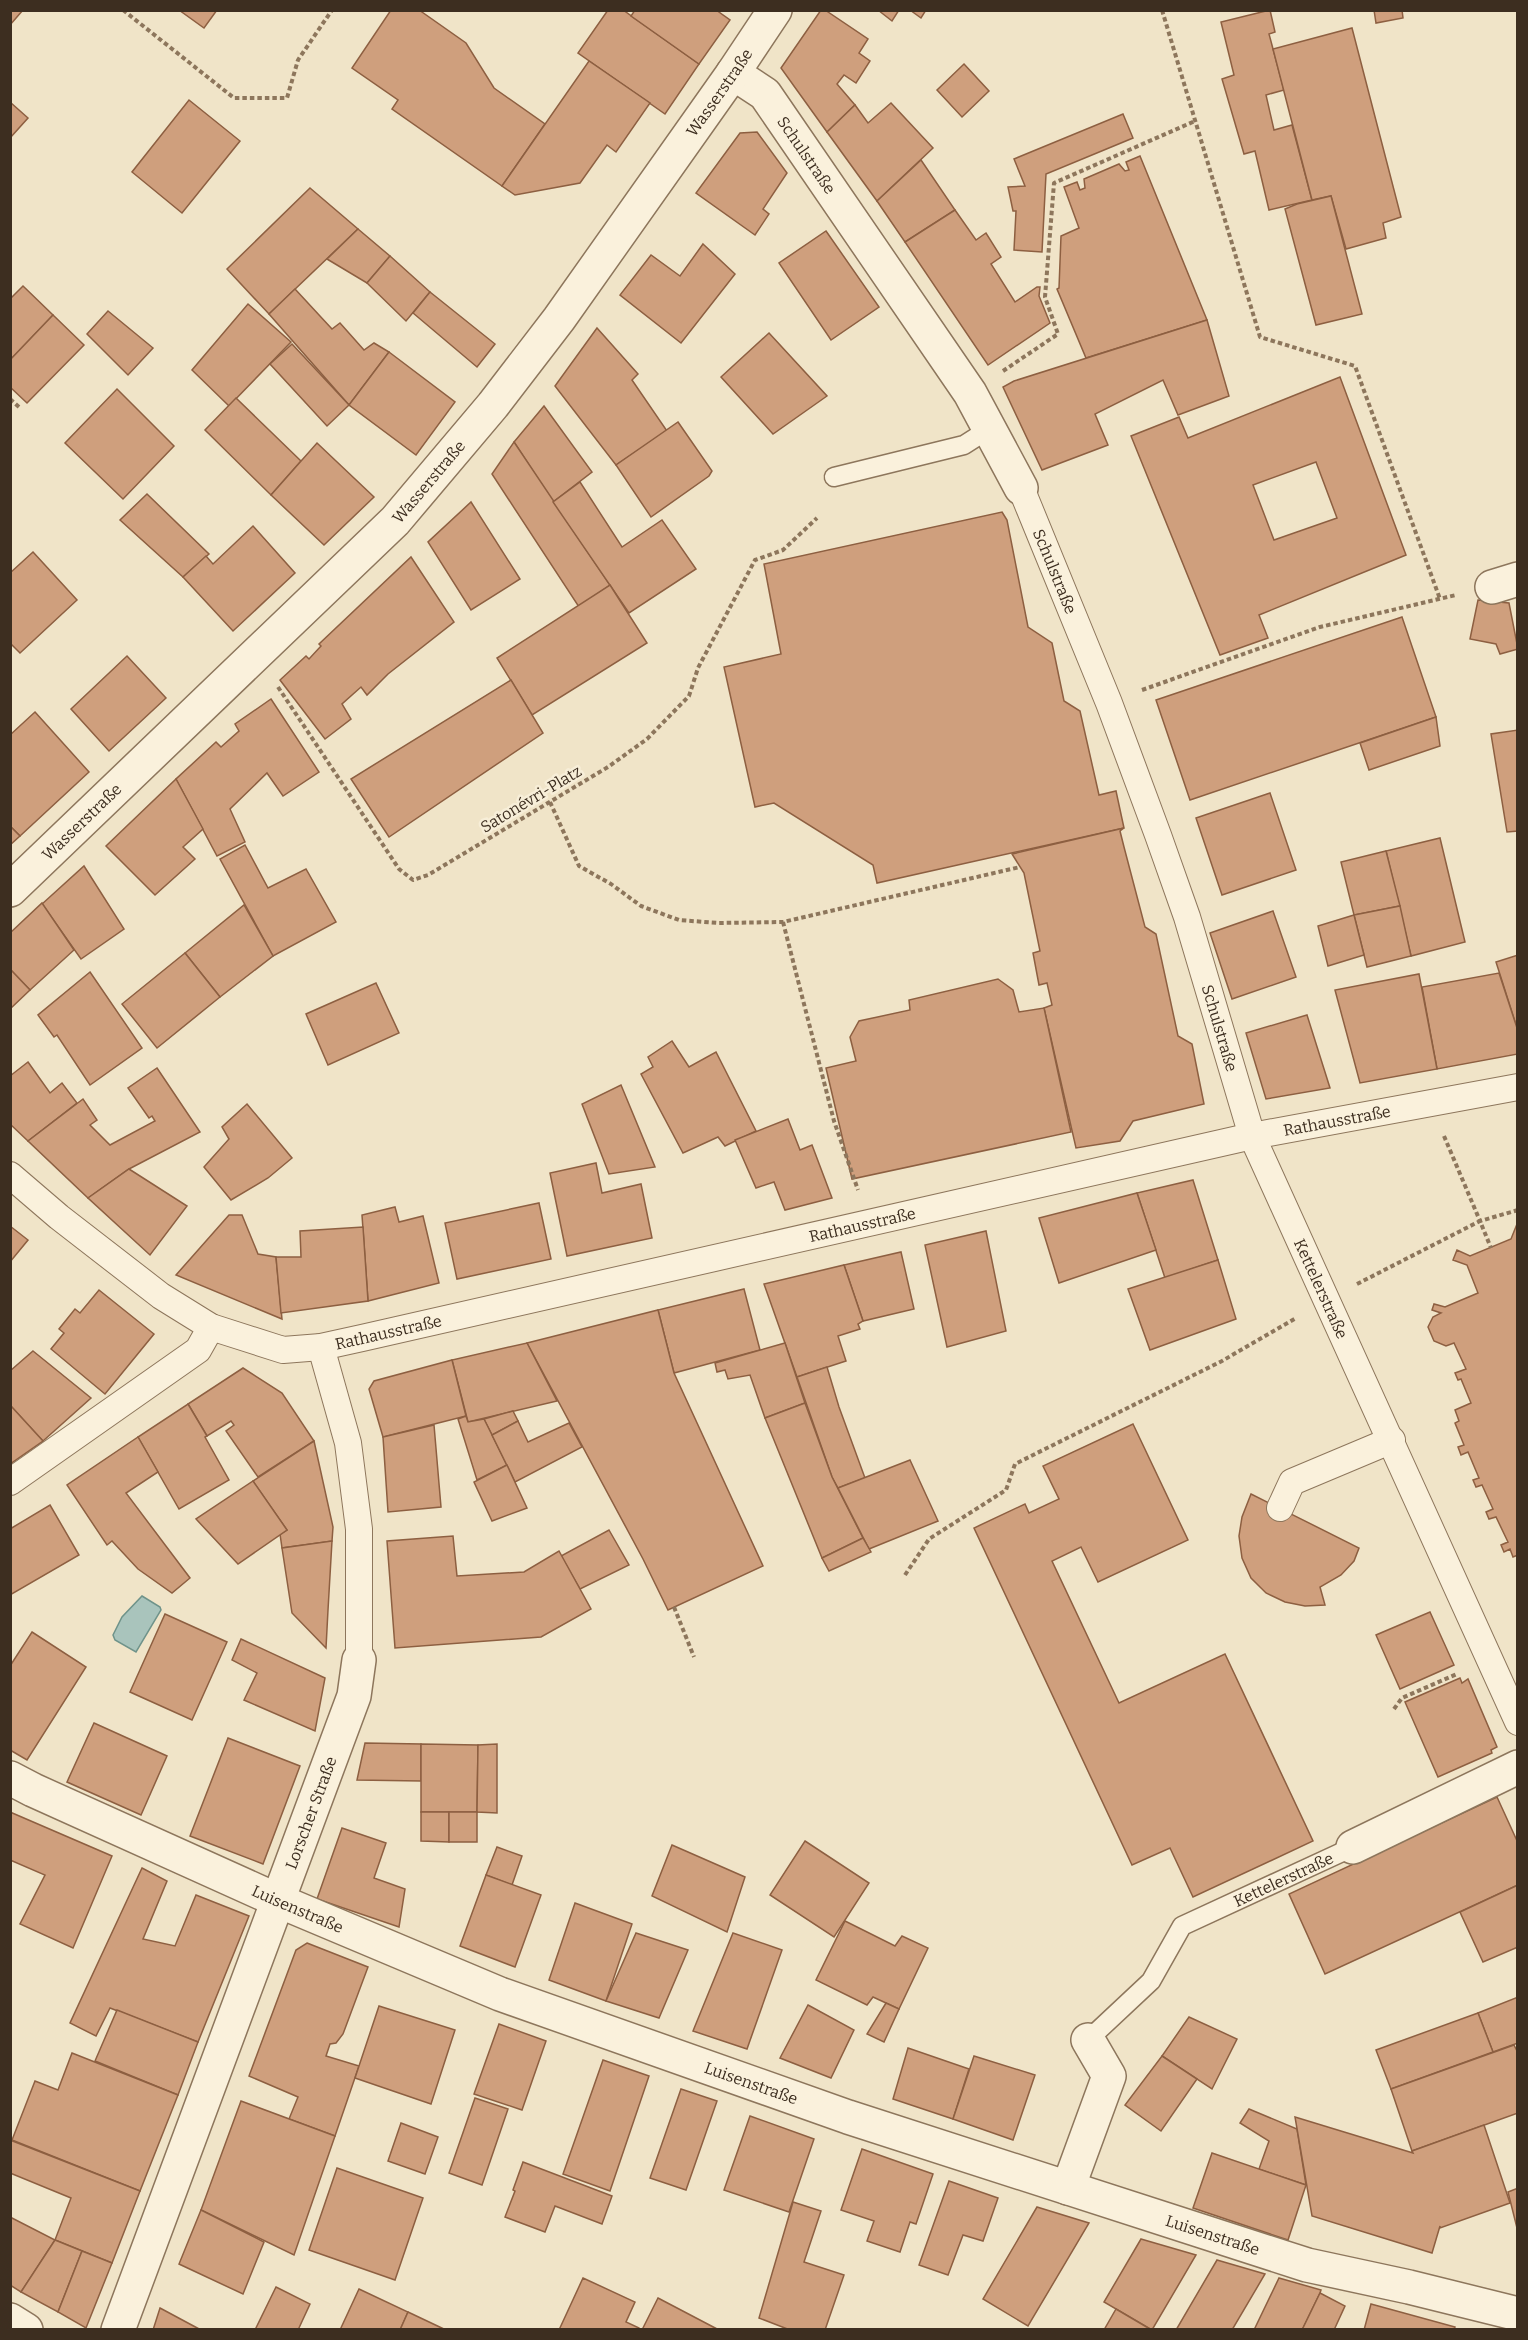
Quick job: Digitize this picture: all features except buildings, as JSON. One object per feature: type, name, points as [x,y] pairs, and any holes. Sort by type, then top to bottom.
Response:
[{"type":"street","name":"Wasserstraße","points":[[10,890],[395,520],[493,405],[559,319],[775,10]]},
{"type":"street","name":"Schulstraße","points":[[733,73],[765,94],[970,393],[1021,488],[1109,703],[1187,917],[1252,1136]]},
{"type":"street","name":"Rathausstraße","points":[[10,1175],[161,1296],[211,1327],[282,1350],[321,1347],[1252,1136],[1518,1087]]},
{"type":"street","name":"Kettelerstraße","points":[[1252,1136],[1392,1440],[1518,1722]]},
{"type":"street","points":[[10,1482],[198,1350],[211,1327]]},
{"type":"street","name":"Lorscher Straße","points":[[118,2330],[354,1696],[359,1660],[359,1529],[348,1443],[321,1347]]},
{"type":"street","points":[[1280,1508],[1292,1482],[1392,1440]]},
{"type":"street","name":"Kettelerstraße","points":[[1353,1846],[1518,1767]]},
{"type":"street","name":"Luisenstraße","points":[[10,1778],[279,1901],[500,1994],[848,2117],[1307,2265],[1518,2314]]},
{"type":"street","points":[[1068,2188],[1109,2076],[1088,2040]]},
{"type":"street","points":[[10,2320],[26,2330]]},
{"type":"lane","points":[[834,477],[964,445],[990,429]]},
{"type":"lane","name":"Kettelerstraße","points":[[1088,2040],[1151,1981],[1182,1926],[1353,1846]]},
{"type":"path","points":[[123,10],[234,98],[287,98],[298,60],[332,10]]},
{"type":"path","points":[[1162,10],[1260,338],[1355,366],[1440,599]]},
{"type":"path","points":[[970,393],[1058,334],[1045,297],[1054,183],[1195,121]]},
{"type":"path","points":[[10,399],[19,407]]},
{"type":"path","name":"Satonévri-Platz","points":[[250,658],[276,684],[399,869],[413,880],[428,875],[550,802],[608,767],[647,739],[689,696],[698,668],[755,560],[783,550],[817,518]]},
{"type":"path","points":[[1109,703],[1320,627],[1505,583]]},
{"type":"path","points":[[550,802],[579,866],[611,884],[640,906],[679,920],[718,923],[783,922],[1020,867]]},
{"type":"path","points":[[783,922],[834,1121],[870,1224]]},
{"type":"path","points":[[1430,1102],[1491,1248]]},
{"type":"path","points":[[905,1575],[929,1539],[1006,1490],[1015,1464],[1222,1361],[1327,1299],[1480,1221],[1518,1210]]},
{"type":"path","points":[[674,1607],[694,1657]]},
{"type":"path","points":[[1394,1709],[1402,1698],[1489,1659]]},
{"type":"water","points":[[142,1596],[160,1607],[161,1610],[136,1652],[115,1640],[113,1635],[122,1617]]}]
